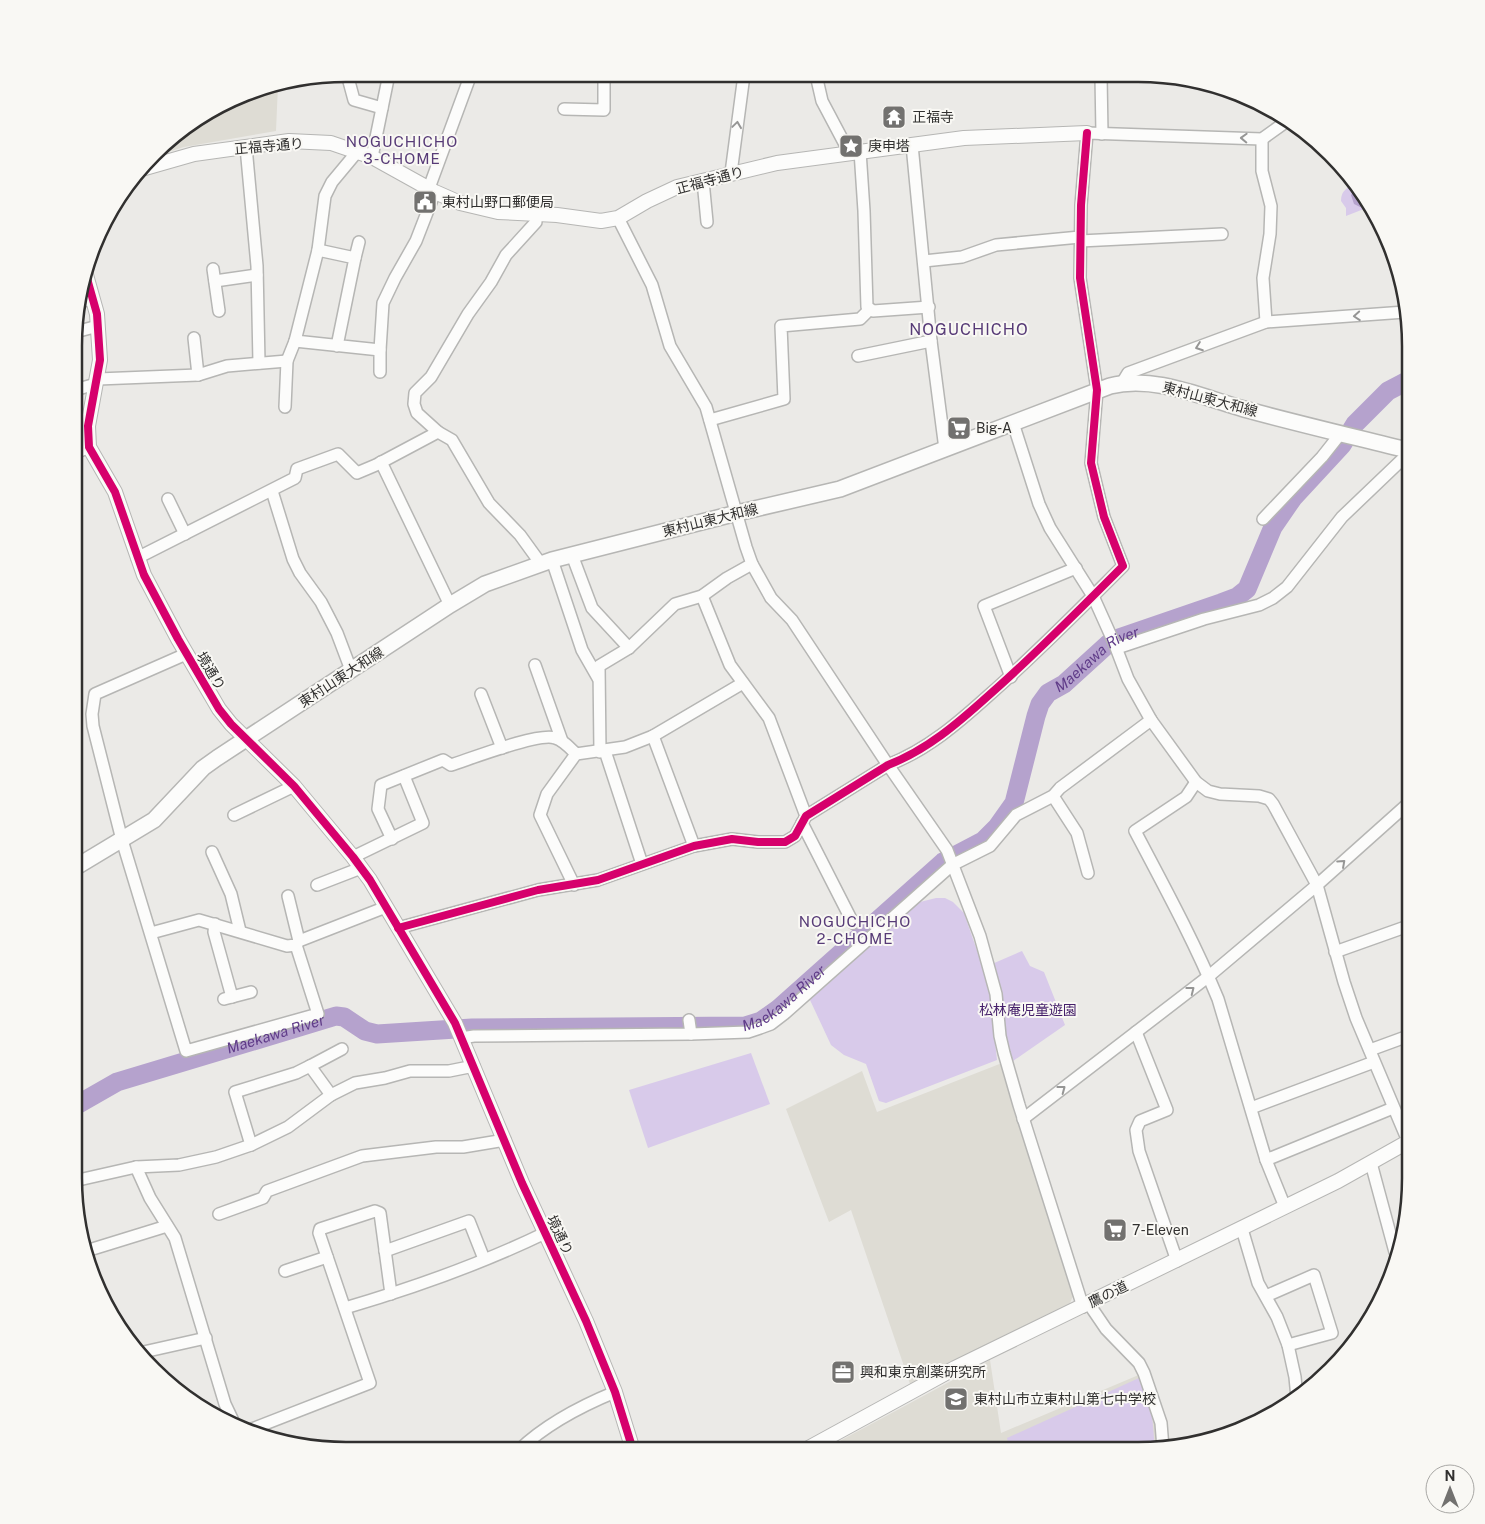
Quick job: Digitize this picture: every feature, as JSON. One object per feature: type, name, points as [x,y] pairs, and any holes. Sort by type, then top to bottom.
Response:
[{"type":"main road","name":"東村山東大和線","points":[[83,863],[154,820],[203,768],[450,605],[485,584],[546,562],[737,513],[840,489],[1097,390],[1122,383],[1164,385],[1244,409],[1402,449]]},
{"type":"street","points":[[349,83],[354,100],[382,108]]},
{"type":"street","points":[[372,157],[387,83]]},
{"type":"street","points":[[380,372],[384,302],[416,241],[468,83]]},
{"type":"street","points":[[564,109],[604,110],[604,83]]},
{"type":"street","points":[[731,174],[743,83]]},
{"type":"street","points":[[818,83],[822,101],[854,152],[864,211],[867,307],[873,312],[929,307]]},
{"type":"street","points":[[1102,83],[1102,134]]},
{"type":"street","points":[[398,928],[538,890],[598,880],[694,846],[732,839],[758,842],[785,842],[795,836],[804,819],[888,765],[948,732],[1010,677],[1124,566],[1104,518],[1091,463],[1097,390],[1080,278],[1080,239],[1087,133],[1262,138],[1281,125]]},
{"type":"street","name":"正福寺通り","points":[[155,165],[194,154],[289,141],[331,143],[372,157],[460,203],[498,212],[557,215],[601,221],[618,218],[647,201],[677,187],[778,163],[964,138],[1087,133]]},
{"type":"street","points":[[1262,138],[1262,171],[1271,206],[1270,234],[1263,278],[1266,322]]},
{"type":"street","points":[[912,145],[931,341],[945,449]]},
{"type":"street","points":[[246,147],[257,275],[259,363]]},
{"type":"street","points":[[285,408],[287,361],[318,250],[325,196],[332,182],[357,152]]},
{"type":"street","points":[[703,181],[707,222]]},
{"type":"street","points":[[536,214],[536,222],[506,255],[491,282],[468,314],[430,377],[415,393],[414,404],[417,413],[438,432],[452,440],[489,503],[546,562],[582,650],[598,678]]},
{"type":"street","points":[[618,218],[652,285],[670,346],[706,407],[752,564],[771,598],[798,628],[950,858],[980,936],[996,994],[1004,1053],[1023,1119],[1086,1305],[1139,1363],[1161,1424],[1162,1440]]},
{"type":"street","points":[[924,261],[962,257],[996,245],[1080,239],[1222,234]]},
{"type":"street","points":[[337,346],[359,242]]},
{"type":"street","points":[[318,250],[355,258]]},
{"type":"street","points":[[219,311],[214,275],[257,275]]},
{"type":"street","name":"境通り","points":[[87,302],[98,326],[100,360],[84,449],[114,492],[137,558],[152,590],[186,654],[219,709],[246,739],[294,786],[357,863],[386,907],[459,1032],[522,1183],[586,1321],[616,1392],[631,1442]]},
{"type":"street","points":[[710,420],[784,399],[781,326],[860,319],[870,309]]},
{"type":"street","points":[[1122,383],[1128,373],[1266,322],[1400,311]]},
{"type":"street","points":[[83,330],[98,326]]},
{"type":"street","points":[[194,338],[198,375]]},
{"type":"street","points":[[294,341],[380,350]]},
{"type":"street","points":[[858,356],[931,341]]},
{"type":"street","points":[[83,387],[97,382],[198,375],[227,366],[287,361]]},
{"type":"street","points":[[1013,423],[1039,504],[1050,528],[1093,596],[1128,679],[1152,720],[1196,782],[1208,791],[1259,796],[1269,799],[1273,804],[1317,885],[1356,1018],[1402,1126]]},
{"type":"street","points":[[137,558],[272,491],[295,478],[297,469],[338,454],[357,473],[438,432]]},
{"type":"street","points":[[1263,519],[1322,456],[1347,435]]},
{"type":"street","points":[[1114,643],[1259,604],[1273,598],[1287,587],[1342,517],[1402,460]]},
{"type":"street","points":[[381,462],[450,605]]},
{"type":"street","points":[[272,491],[293,559],[300,573],[321,602],[337,633],[351,670]]},
{"type":"street","points":[[168,499],[185,534]]},
{"type":"street","points":[[572,555],[592,608],[629,648]]},
{"type":"street","points":[[642,864],[602,751],[599,666],[629,648],[675,604],[702,596],[727,578],[752,564]]},
{"type":"street","points":[[1010,677],[984,606],[1076,568]]},
{"type":"street","points":[[702,596],[730,665],[742,684],[769,718],[804,819],[852,923]]},
{"type":"street","points":[[186,654],[95,694],[92,714],[93,726],[122,840],[186,1051],[318,1014],[297,943],[288,896]]},
{"type":"street","points":[[535,665],[562,741]]},
{"type":"street","points":[[574,885],[540,814],[547,794],[576,754],[625,747],[653,736],[742,684]]},
{"type":"street","points":[[481,694],[502,748]]},
{"type":"street","points":[[459,1032],[474,1036],[691,1034],[748,1032],[771,1024],[848,959],[950,858],[990,846],[1016,815],[1053,796],[1060,788],[1152,720]]},
{"type":"street","points":[[653,736],[694,846]]},
{"type":"street","points":[[392,839],[378,809],[381,785],[444,760],[451,766],[526,741],[553,737],[562,741],[576,754]]},
{"type":"street","points":[[318,885],[357,863],[392,839],[423,823],[404,776]]},
{"type":"street","points":[[1196,782],[1186,797],[1135,831],[1209,976],[1218,999],[1266,1160],[1285,1207]]},
{"type":"street","points":[[234,814],[294,786]]},
{"type":"street","points":[[1053,796],[1077,833],[1088,873]]},
{"type":"street","points":[[1023,1119],[1209,976],[1317,885],[1402,809]]},
{"type":"street","points":[[212,852],[231,894],[240,932]]},
{"type":"street","points":[[150,933],[198,920],[287,946],[386,907]]},
{"type":"street","points":[[215,924],[214,932],[228,998],[251,992]]},
{"type":"street","points":[[1336,952],[1402,928]]},
{"type":"street","points":[[689,1020],[691,1034]]},
{"type":"street","points":[[1136,1032],[1167,1110],[1140,1122],[1136,1130],[1139,1151],[1177,1261]]},
{"type":"street","points":[[1370,1050],[1402,1038]]},
{"type":"street","points":[[250,1145],[235,1092],[296,1073],[342,1049]]},
{"type":"street","points":[[1251,1108],[1374,1062]]},
{"type":"street","points":[[310,1066],[330,1095]]},
{"type":"street","points":[[83,1179],[136,1167],[179,1165],[216,1157],[250,1145],[288,1126],[330,1095],[355,1083],[385,1078],[410,1071],[449,1071],[474,1066]]},
{"type":"street","points":[[1266,1160],[1393,1108]]},
{"type":"street","points":[[219,1214],[263,1198],[267,1191],[362,1156],[436,1147],[463,1147],[505,1140]]},
{"type":"street","name":"鷹の道","points":[[820,1442],[955,1368],[1242,1229],[1371,1163],[1402,1144]]},
{"type":"street","points":[[1371,1163],[1394,1245]]},
{"type":"street","points":[[136,1167],[150,1198],[175,1238],[225,1404],[230,1414]]},
{"type":"street","points":[[259,1426],[370,1383],[319,1233],[320,1229],[375,1210],[380,1213],[392,1294]]},
{"type":"street","points":[[385,1251],[469,1221],[484,1260]]},
{"type":"street","points":[[92,1249],[167,1226]]},
{"type":"street","points":[[1242,1229],[1258,1283],[1277,1317],[1288,1345],[1296,1389]]},
{"type":"street","points":[[345,1308],[392,1294],[484,1260],[545,1233]]},
{"type":"street","points":[[285,1271],[327,1257]]},
{"type":"street","points":[[1266,1296],[1314,1275],[1332,1332],[1288,1345]]},
{"type":"street","points":[[148,1352],[206,1338]]},
{"type":"street","points":[[528,1442],[541,1431],[589,1404],[616,1392]]},
{"type":"shaded area","points":[[278,91],[276,131],[184,147],[168,152],[214,118],[245,103]]},
{"type":"shaded area","points":[[1353,193],[1362,207],[1354,204],[1351,195]]},
{"type":"shaded area","points":[[1002,1063],[1073,1296],[1070,1303],[910,1384],[851,1210],[829,1222],[786,1109],[862,1071],[877,1112]]},
{"type":"shaded area","name":"東村山市立東村山第七中学校","points":[[990,1360],[1001,1433],[1141,1374],[1156,1424],[1157,1441],[1138,1442],[838,1442]]},
{"type":"green space","points":[[1348,188],[1363,209],[1346,216],[1346,208],[1341,201],[1342,194]]},
{"type":"green space","points":[[945,898],[953,902],[964,913],[993,997],[997,1060],[886,1103],[879,1101],[866,1064],[844,1055],[831,1045],[810,1000],[920,902]]},
{"type":"green space","name":"松林庵児童遊園","points":[[1022,951],[1030,966],[1044,972],[1065,1025],[1013,1061],[1006,1042],[992,964]]},
{"type":"green space","points":[[751,1053],[770,1104],[648,1148],[629,1090]]},
{"type":"green space","points":[[1139,1378],[1152,1415],[1154,1441],[1008,1442],[1007,1438]]},
{"type":"waterway","name":"Maekawa River","points":[[83,1101],[117,1082],[336,1016],[344,1017],[365,1031],[377,1034],[472,1028],[745,1026],[761,1021],[778,1009],[943,862],[983,841],[997,827],[1014,803],[1036,716],[1040,704],[1048,693],[1064,684],[1108,644],[1119,638],[1237,597],[1247,589],[1273,527],[1293,498],[1342,445],[1355,424],[1388,391],[1402,384]]},
{"type":"cycle path","points":[[398,928],[538,890],[598,880],[694,846],[732,839],[758,842],[785,842],[795,836],[806,816],[888,765],[916,752],[953,726],[1023,665],[1123,566],[1104,517],[1091,463],[1097,390],[1080,278],[1081,205],[1087,133]]},
{"type":"cycle path","points":[[89,287],[97,314],[100,360],[88,426],[89,447],[115,492],[144,575],[178,639],[219,709],[231,724],[294,786],[353,857],[370,880],[455,1023],[522,1183],[586,1321],[615,1392],[631,1442]]},
{"type":"place","name":"正福寺","points":[[894,117]]},
{"type":"place","name":"庚申塔","points":[[851,146]]},
{"type":"place","name":"東村山野口郵便局","points":[[425,202]]},
{"type":"place","name":"Big-A","points":[[959,428]]},
{"type":"place","name":"7-Eleven","points":[[1115,1230]]},
{"type":"place","name":"興和東京創薬研究所","points":[[843,1372]]},
{"type":"place","name":"東村山市立東村山第七中学校","points":[[956,1399]]},
{"type":"district","name":"NOGUCHICHO 3-CHOME","points":[[402,150]]},
{"type":"district","name":"NOGUCHICHO","points":[[969,329]]},
{"type":"district","name":"NOGUCHICHO 2-CHOME","points":[[855,930]]}]
